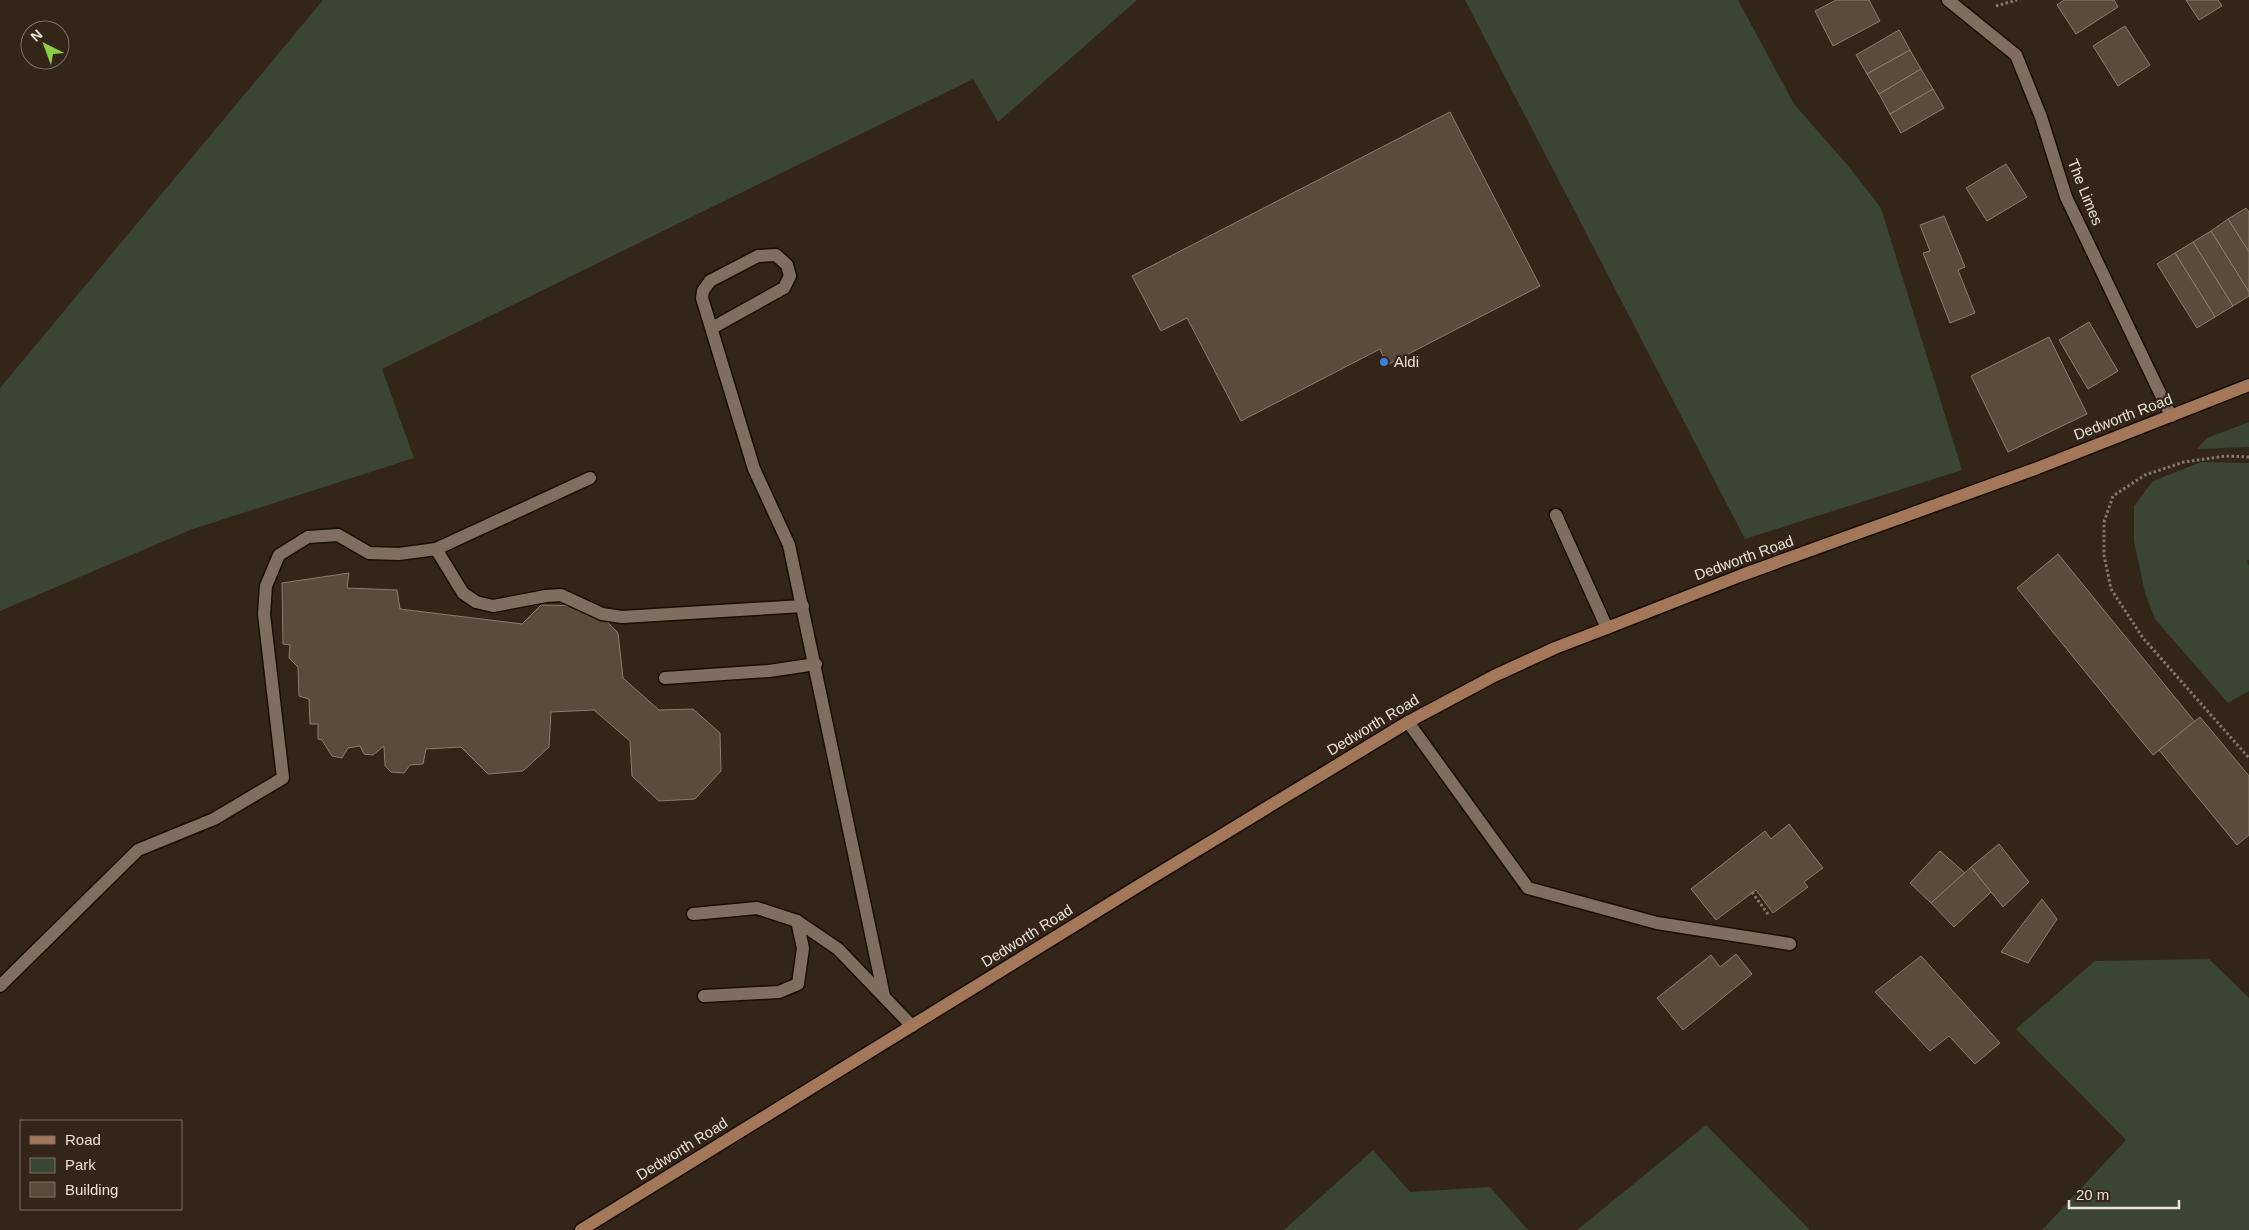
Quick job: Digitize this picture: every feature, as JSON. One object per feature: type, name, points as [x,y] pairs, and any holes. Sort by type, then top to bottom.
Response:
[{"type":"main road","name":"Dedworth Road","points":[[581,1230],[1151,878],[1464,690],[1523,661],[1606,628],[1733,579],[2035,469],[2249,385]]},
{"type":"street","name":"The Limes","points":[[1948,0],[2016,55],[2041,117],[2066,197],[2171,416]]},
{"type":"street","points":[[712,328],[784,288],[790,276],[786,265],[776,255],[758,256],[710,281],[703,291],[702,298],[754,469],[789,544],[816,664],[884,996]]},
{"type":"street","points":[[0,986],[138,850],[214,819],[283,778],[264,614],[266,586],[279,555],[308,537],[338,535],[369,553],[399,554],[436,549],[590,478]]},
{"type":"street","points":[[1556,515],[1606,628]]},
{"type":"street","points":[[436,549],[464,593],[476,602],[493,606],[561,595],[602,614],[622,617],[803,606]]},
{"type":"street","points":[[665,678],[769,671],[816,664]]},
{"type":"street","points":[[1408,722],[1528,888],[1657,923],[1790,944]]},
{"type":"street","points":[[693,914],[757,908],[797,921],[838,949],[912,1026]]},
{"type":"street","points":[[704,996],[780,992],[798,984],[803,948],[797,921]]},
{"type":"path","points":[[2249,457],[2226,456],[2184,462],[2145,475],[2113,496],[2104,522],[2104,556],[2111,589],[2143,638],[2249,758]]},
{"type":"green space","points":[[323,0],[1137,0],[998,122],[973,79],[382,369],[414,458],[190,530],[0,611],[0,388]]},
{"type":"green space","points":[[1465,0],[1738,0],[1794,104],[1850,168],[1881,208],[1962,470],[1745,539]]},
{"type":"green space","points":[[2249,422],[2249,447],[2197,449],[2207,438]]},
{"type":"green space","points":[[2201,462],[2249,463],[2249,560],[2247,561],[2249,566],[2249,691],[2228,703],[2155,619],[2145,593],[2134,541],[2134,506],[2153,481]]},
{"type":"green space","points":[[2209,959],[2249,998],[2249,1230],[2042,1230],[2126,1140],[2016,1029],[2095,961]]},
{"type":"green space","points":[[1706,1125],[1810,1230],[1577,1230]]},
{"type":"green space","points":[[1373,1150],[1410,1192],[1490,1187],[1528,1230],[1284,1230]]},
{"type":"building","points":[[1836,0],[1869,0],[1880,21],[1833,46],[1815,11]]},
{"type":"building","points":[[2064,0],[2114,0],[2118,7],[2076,34],[2057,5]]},
{"type":"building","points":[[2186,0],[2218,0],[2222,6],[2199,20]]},
{"type":"building","points":[[2125,26],[2150,65],[2118,86],[2093,46]]},
{"type":"building","points":[[1899,30],[1910,50],[1867,74],[1856,55]]},
{"type":"building","points":[[1910,50],[1921,69],[1879,94],[1867,74]]},
{"type":"building","points":[[1921,69],[1933,89],[1890,114],[1879,94]]},
{"type":"building","points":[[1933,89],[1944,108],[1901,133],[1890,114]]},
{"type":"building","points":[[1450,112],[1540,286],[1387,365],[1380,349],[1241,421],[1187,318],[1161,331],[1132,276]]},
{"type":"building","points":[[2006,164],[2027,197],[1987,221],[1966,188]]},
{"type":"building","points":[[2246,208],[2249,212],[2249,252],[2228,219]]},
{"type":"building","points":[[1944,216],[1965,267],[1958,270],[1975,313],[1950,323],[1923,253],[1930,251],[1920,225]]},
{"type":"building","points":[[2228,219],[2249,252],[2249,292],[2211,231]]},
{"type":"building","points":[[2211,231],[2249,292],[2249,296],[2233,306],[2193,242]]},
{"type":"building","points":[[2193,242],[2233,306],[2215,317],[2175,253]]},
{"type":"building","points":[[2175,253],[2215,317],[2197,328],[2157,264]]},
{"type":"building","points":[[2089,322],[2118,371],[2088,389],[2059,340]]},
{"type":"building","points":[[2049,337],[2087,414],[2008,452],[1971,376]]},
{"type":"building","points":[[2058,554],[2195,722],[2153,755],[2017,588]]},
{"type":"building","points":[[349,573],[347,588],[397,590],[400,609],[522,624],[541,605],[592,606],[618,633],[623,678],[659,710],[693,709],[720,733],[721,771],[695,799],[659,801],[632,776],[630,741],[594,710],[551,712],[549,747],[523,771],[488,774],[461,747],[426,749],[423,764],[410,765],[404,773],[391,772],[385,766],[384,746],[373,755],[364,754],[360,746],[348,748],[342,758],[332,756],[322,740],[318,739],[318,724],[310,724],[309,699],[299,696],[298,667],[289,658],[290,645],[283,644],[282,583]]},
{"type":"building","points":[[2200,717],[2249,776],[2249,835],[2237,845],[2159,750]]},
{"type":"building","points":[[1789,824],[1823,868],[1804,882],[1808,887],[1773,913],[1756,890],[1716,920],[1691,889],[1765,831],[1771,839]]},
{"type":"building","points":[[1999,844],[2029,882],[2003,907],[1971,867]]},
{"type":"building","points":[[1940,851],[1965,873],[1931,903],[1910,883]]},
{"type":"building","points":[[1971,867],[1991,892],[1954,927],[1931,903]]},
{"type":"building","points":[[2042,899],[2057,919],[2028,963],[2001,952]]},
{"type":"building","points":[[1736,954],[1752,974],[1683,1030],[1657,998],[1711,955],[1720,967]]},
{"type":"building","points":[[1921,956],[2000,1043],[1975,1064],[1949,1036],[1930,1051],[1875,992]]},
{"type":"place","name":"Aldi","points":[[1384,362]]}]
